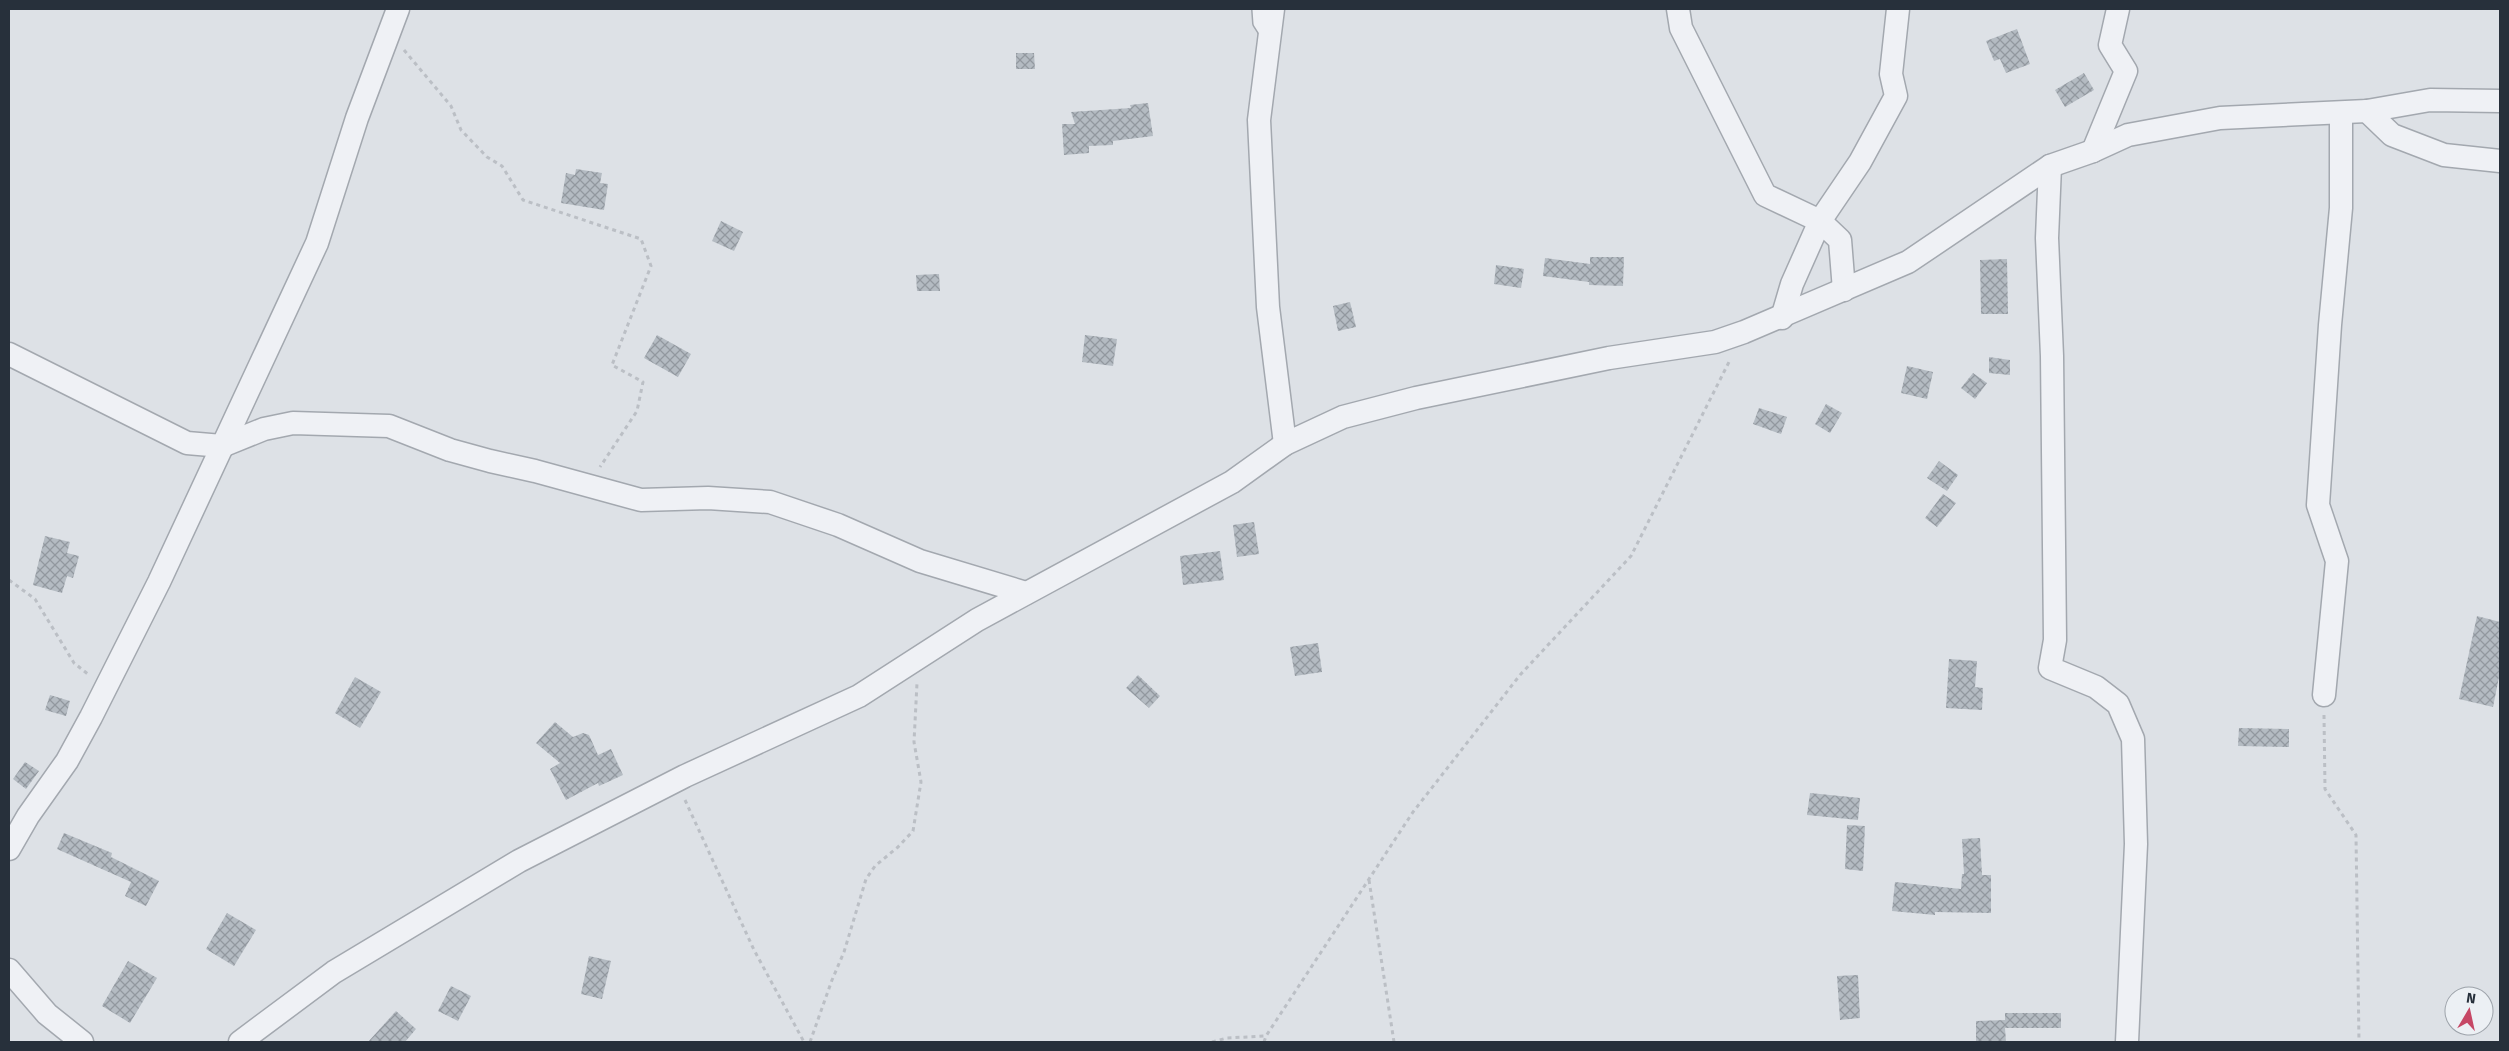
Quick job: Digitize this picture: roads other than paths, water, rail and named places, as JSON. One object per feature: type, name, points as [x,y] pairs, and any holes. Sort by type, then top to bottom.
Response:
[{"type":"street","points":[[9,849],[28,816],[67,761],[106,687],[159,582],[317,243],[356,118],[398,9]]},
{"type":"street","points":[[1272,9],[1259,120],[1268,307],[1285,444]]},
{"type":"street","points":[[1678,9],[1681,28],[1765,196],[1820,222],[1840,240],[1844,290]]},
{"type":"street","points":[[1782,318],[1792,284],[1820,222],[1860,162],[1896,96],[1891,74],[1898,9]]},
{"type":"street","points":[[2093,151],[2126,71],[2110,45],[2118,9]]},
{"type":"street","points":[[240,1042],[334,972],[511,866],[676,781],[859,696],[977,620],[1232,482],[1285,444],[1343,417],[1416,398],[1609,358],[1715,342],[1744,332],[1782,318],[1908,262],[2050,166],[2093,151],[2128,135],[2220,118],[2367,111],[2430,100],[2500,101]]},
{"type":"street","points":[[2367,111],[2392,135],[2444,155],[2500,160]]},
{"type":"street","points":[[2324,695],[2336,560],[2318,505],[2330,325],[2341,208],[2341,113]]},
{"type":"street","points":[[2050,166],[2047,238],[2052,356],[2055,640],[2050,668],[2096,687],[2118,704],[2133,739],[2136,844],[2127,1042]]},
{"type":"street","points":[[9,354],[187,443],[222,446],[264,429],[293,423],[389,426],[450,450],[641,500],[708,498],[770,502],[838,525],[920,561],[1026,593]]},
{"type":"street","points":[[9,970],[47,1014],[82,1042]]},
{"type":"lane","points":[[1258,9],[1259,23],[1269,37]]}]
